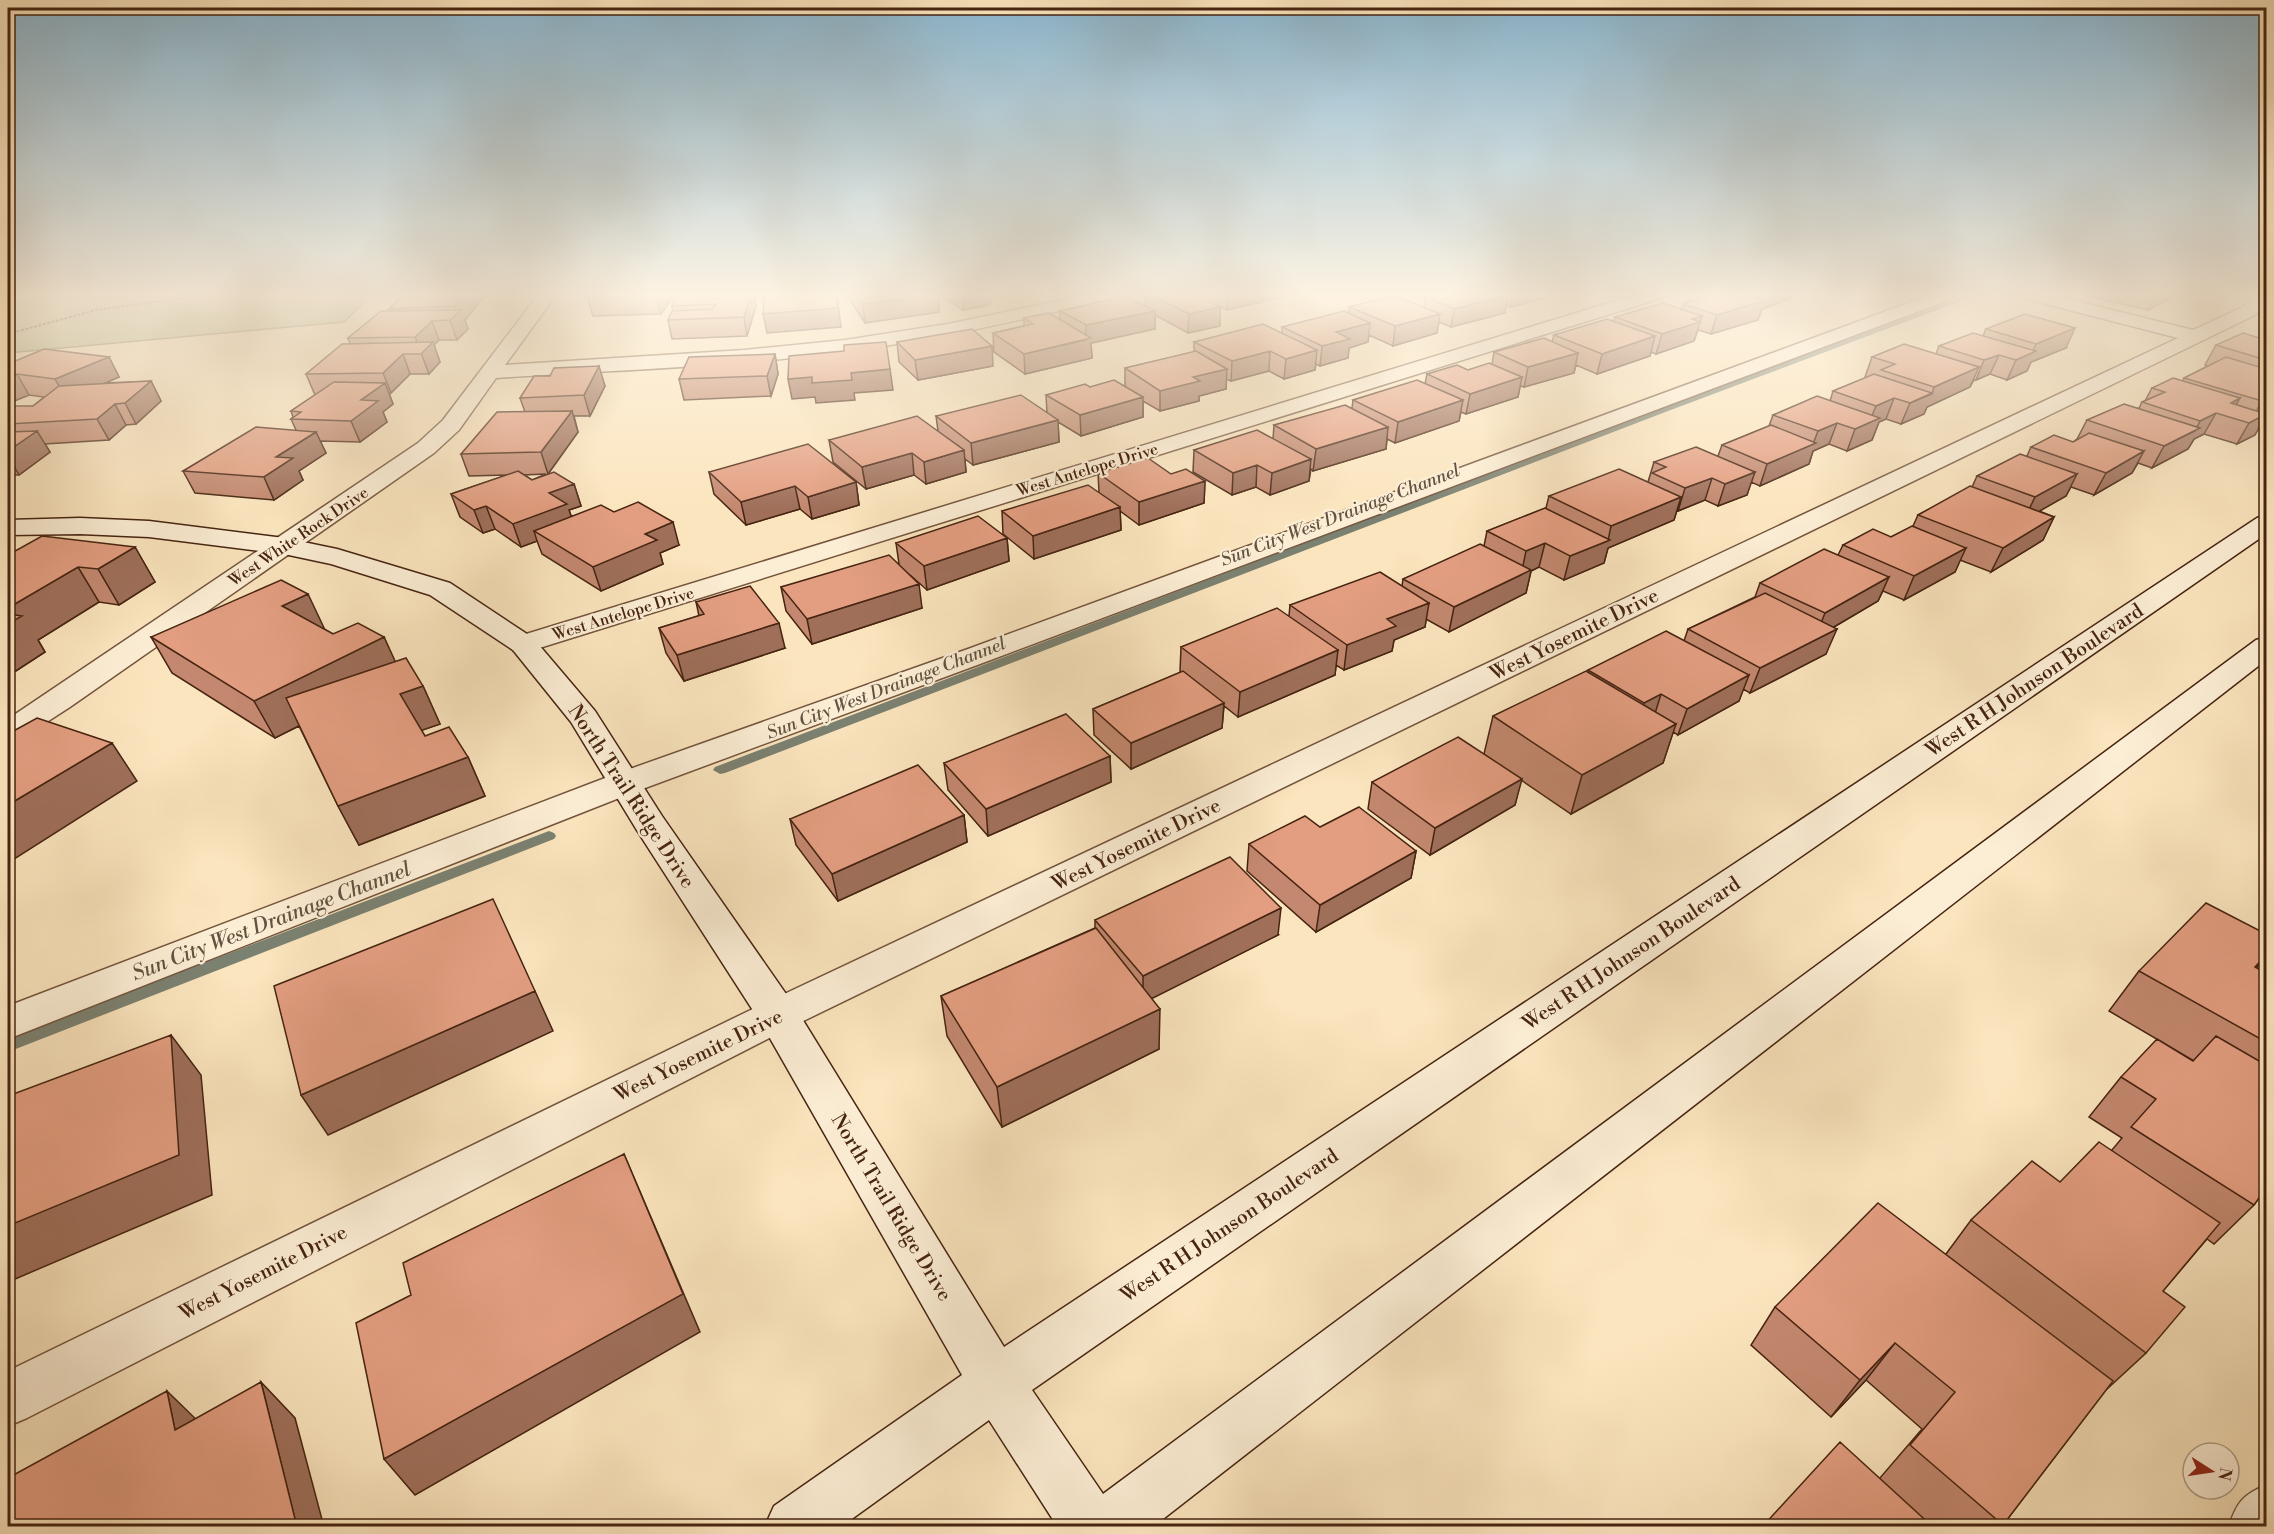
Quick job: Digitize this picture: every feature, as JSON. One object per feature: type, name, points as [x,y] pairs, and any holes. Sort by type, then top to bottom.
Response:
[{"type":"street","name":"West White Rock Drive","points":[[8,733],[426,448],[451,425],[496,367]]},
{"type":"street","points":[[492,372],[571,367]]},
{"type":"street","name":"West Antelope Drive","points":[[523,644],[1420,367]]},
{"type":"street","points":[[8,1023],[635,799],[990,651],[1753,367]]},
{"type":"street","name":"West Yosemite Drive","points":[[8,1399],[778,1015],[2130,367]]},
{"type":"street","name":"West R H Johnson Boulevard","points":[[794,1527],[996,1383],[2266,523]]},
{"type":"street","name":"North Trail Ridge Drive","points":[[8,528],[114,527],[215,536],[284,546],[337,557],[440,589],[523,644],[584,718],[778,1015],[996,1383],[1090,1527]]},
{"type":"street","points":[[1108,1527],[2266,646]]},
{"type":"street","points":[[2258,1527],[2266,1514]]},
{"type":"building","points":[[8,367],[85,367],[55,379],[17,374],[8,378]]},
{"type":"building","points":[[315,367],[390,367],[383,373],[306,374]]},
{"type":"building","points":[[599,367],[584,395],[520,398],[534,376],[550,376],[554,368]]},
{"type":"building","points":[[685,367],[770,367],[767,376],[679,379]]},
{"type":"building","points":[[789,367],[890,367],[890,369],[851,373],[852,380],[812,383],[812,377],[788,379]]},
{"type":"building","points":[[1223,367],[1227,369],[1193,377],[1200,381],[1160,391],[1125,368]]},
{"type":"building","points":[[1452,367],[1460,367],[1468,370],[1478,367],[1497,367],[1522,377],[1470,394],[1427,374]]},
{"type":"building","points":[[1889,367],[1979,367],[1934,387],[1881,370]]},
{"type":"building","points":[[2207,367],[2258,367],[2266,369],[2266,398],[2262,401],[2184,378]]},
{"type":"building","points":[[1874,374],[1932,393],[1910,403],[1894,398],[1876,406],[1833,391]]},
{"type":"building","points":[[2173,378],[2240,398],[2231,403],[2266,414],[2249,423],[2216,413],[2200,421],[2142,402],[2165,392],[2152,388]]},
{"type":"building","points":[[1114,380],[1143,397],[1080,415],[1046,395],[1085,384],[1090,387]]},
{"type":"building","points":[[1417,380],[1463,400],[1398,422],[1353,400]]},
{"type":"building","points":[[151,381],[125,403],[115,404],[97,419],[8,424],[8,413],[16,406],[33,406],[59,386]]},
{"type":"building","points":[[334,382],[385,383],[361,400],[378,401],[351,421],[291,419],[301,412],[291,411]]},
{"type":"building","points":[[1021,395],[1058,420],[971,443],[936,416]]},
{"type":"building","points":[[1817,396],[1880,418],[1855,429],[1837,423],[1818,431],[1773,415]]},
{"type":"building","points":[[2124,404],[2200,428],[2164,446],[2087,420]]},
{"type":"building","points":[[1345,405],[1388,427],[1316,449],[1274,425]]},
{"type":"building","points":[[572,411],[541,452],[461,454],[497,412]]},
{"type":"building","points":[[917,416],[964,450],[924,462],[912,453],[862,467],[829,440]]},
{"type":"building","points":[[1771,425],[1816,443],[1767,464],[1722,445]]},
{"type":"building","points":[[256,427],[316,432],[276,457],[293,458],[264,477],[183,471]]},
{"type":"building","points":[[1257,430],[1311,459],[1272,473],[1257,465],[1233,473],[1194,450]]},
{"type":"building","points":[[37,431],[8,451],[8,432]]},
{"type":"building","points":[[2089,433],[2144,451],[2106,473],[2031,447],[2054,435],[2073,442]]},
{"type":"building","points":[[808,444],[856,482],[808,497],[795,486],[741,502],[709,472]]},
{"type":"building","points":[[1696,447],[1755,472],[1725,484],[1712,478],[1685,488],[1652,473],[1666,467],[1654,462]]},
{"type":"building","points":[[2020,454],[2077,474],[2035,497],[1977,476]]},
{"type":"building","points":[[1148,458],[1171,474],[1186,469],[1205,481],[1139,502],[1098,473]]},
{"type":"building","points":[[1619,469],[1681,497],[1611,526],[1549,496]]},
{"type":"building","points":[[518,471],[532,480],[554,472],[574,484],[549,493],[567,504],[513,524],[486,506],[474,510],[451,494]]},
{"type":"building","points":[[1088,485],[1120,507],[1033,536],[1002,511]]},
{"type":"building","points":[[1970,486],[2054,517],[2003,548],[1918,515]]},
{"type":"building","points":[[638,502],[673,522],[645,534],[657,540],[593,567],[534,531],[601,505],[614,512]]},
{"type":"building","points":[[1545,508],[1610,540],[1570,556],[1545,543],[1526,551],[1487,531]]},
{"type":"building","points":[[978,516],[1007,538],[924,566],[896,543]]},
{"type":"building","points":[[1912,526],[1966,548],[1914,576],[1843,545],[1873,529],[1891,537]]},
{"type":"building","points":[[42,536],[135,547],[98,569],[78,567],[8,608],[8,555]]},
{"type":"building","points":[[1480,544],[1531,570],[1454,607],[1403,579]]},
{"type":"building","points":[[1824,549],[1889,577],[1825,613],[1760,583]]},
{"type":"building","points":[[889,555],[919,584],[807,619],[781,587]]},
{"type":"building","points":[[1380,572],[1429,603],[1387,619],[1396,626],[1347,645],[1290,605]]},
{"type":"building","points":[[281,580],[308,594],[282,606],[333,634],[358,623],[384,637],[254,701],[151,637]]},
{"type":"building","points":[[750,586],[779,623],[677,655],[659,628],[704,614],[696,602]]},
{"type":"building","points":[[1765,593],[1837,629],[1760,668],[1688,629]]},
{"type":"building","points":[[1277,608],[1338,650],[1240,692],[1181,647]]},
{"type":"building","points":[[8,614],[22,616],[8,624]]},
{"type":"building","points":[[1666,631],[1749,675],[1687,709],[1661,694],[1644,703],[1588,670]]},
{"type":"building","points":[[406,658],[423,686],[400,694],[425,736],[449,727],[468,757],[338,806],[286,698]]},
{"type":"building","points":[[1183,671],[1224,703],[1131,743],[1093,709]]},
{"type":"building","points":[[1586,671],[1676,724],[1582,775],[1493,716]]},
{"type":"building","points":[[1066,714],[1110,756],[986,809],[944,763]]},
{"type":"building","points":[[37,718],[112,743],[8,805],[8,734]]},
{"type":"building","points":[[1458,737],[1522,779],[1435,828],[1372,782]]},
{"type":"building","points":[[918,765],[964,815],[832,874],[790,819]]},
{"type":"building","points":[[1359,807],[1416,851],[1320,905],[1249,844],[1305,816],[1320,827]]},
{"type":"building","points":[[1230,857],[1281,908],[1143,976],[1095,920]]},
{"type":"building","points":[[493,899],[535,991],[301,1095],[274,986]]},
{"type":"building","points":[[2206,903],[2266,934],[2266,955],[2255,967],[2266,973],[2266,1042],[2139,971]]},
{"type":"building","points":[[1096,928],[1160,1009],[997,1087],[941,996]]},
{"type":"building","points":[[171,1035],[179,1155],[8,1226],[8,1096]]},
{"type":"building","points":[[2216,1036],[2266,1065],[2266,1188],[2254,1205],[2131,1127],[2156,1099],[2121,1077],[2157,1039],[2193,1061]]},
{"type":"building","points":[[2099,1142],[2220,1223],[2163,1291],[2185,1307],[2146,1353],[1971,1220],[2032,1161],[2060,1182]]},
{"type":"building","points":[[624,1154],[683,1294],[384,1459],[356,1323],[411,1295],[403,1263]]},
{"type":"building","points":[[1878,1203],[2113,1381],[2003,1525],[1910,1445],[1955,1392],[1895,1343],[1860,1380],[1775,1307]]},
{"type":"building","points":[[261,1382],[297,1527],[8,1527],[8,1478],[167,1391],[175,1430]]},
{"type":"building","points":[[1840,1442],[1933,1527],[1762,1527]]},
{"type":"waterway","name":"Sun City West Drainage Channel","points":[[720,770],[1780,367]]},
{"type":"waterway","name":"Sun City West Drainage Channel","points":[[8,1045],[549,836]]}]
